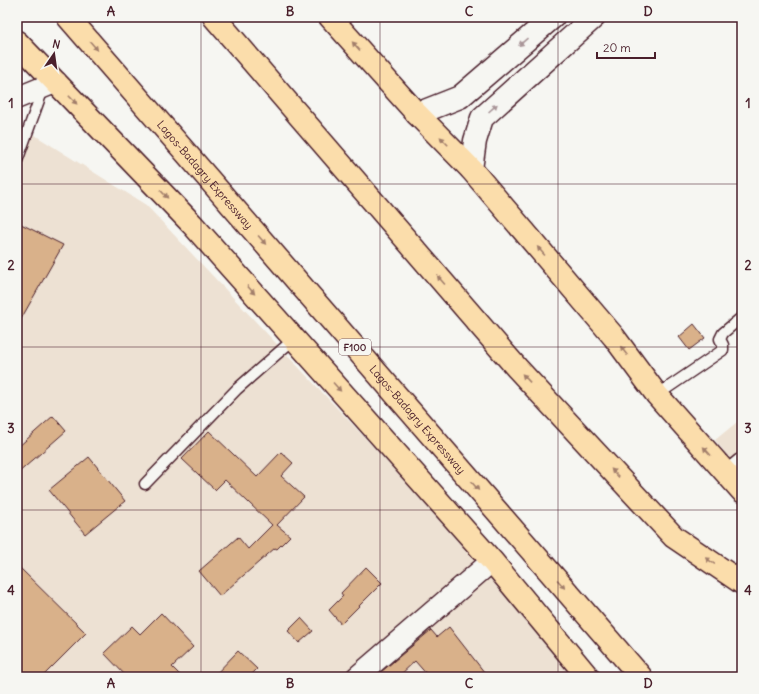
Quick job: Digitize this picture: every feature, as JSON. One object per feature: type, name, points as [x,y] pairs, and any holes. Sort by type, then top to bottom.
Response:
[{"type":"main road","name":"Lagos-Badagry Expressway","points":[[68,17],[641,677]]},
{"type":"main road","points":[[214,17],[528,380],[674,537],[742,583]]},
{"type":"main road","points":[[330,17],[417,114],[471,169],[610,332],[657,395],[738,476]]},
{"type":"main road","points":[[17,42],[50,84],[187,219],[492,561],[588,677]]},
{"type":"street","points":[[417,114],[460,97],[553,17]]},
{"type":"street","points":[[471,169],[475,141],[482,118],[594,17]]},
{"type":"street","points":[[17,98],[50,84]]},
{"type":"street","points":[[357,677],[492,561]]},
{"type":"lane","points":[[17,161],[50,84]]},
{"type":"lane","points":[[657,395],[723,350],[723,345],[720,339],[723,333],[742,317]]},
{"type":"lane","points":[[145,484],[237,389],[294,339]]},
{"type":"shaded area","points":[[17,124],[146,205],[590,677],[17,677]]},
{"type":"shaded area","points":[[742,418],[742,474],[715,440]]},
{"type":"building","points":[[17,222],[63,245],[17,326]]},
{"type":"building","points":[[694,324],[705,338],[689,350],[679,337]]},
{"type":"building","points":[[53,416],[66,431],[17,474],[17,448]]},
{"type":"building","points":[[209,431],[257,477],[281,452],[293,463],[281,476],[304,497],[277,525],[290,536],[277,549],[275,548],[220,596],[199,571],[238,537],[248,549],[272,525],[225,480],[215,490],[182,459]]},
{"type":"building","points":[[89,457],[125,501],[85,534],[49,490]]},
{"type":"building","points":[[17,565],[86,633],[42,677],[17,677]]},
{"type":"building","points":[[366,567],[382,583],[341,624],[329,610],[343,596],[341,593]]},
{"type":"building","points":[[161,613],[193,647],[172,667],[182,677],[127,677],[104,653],[132,626],[140,634]]},
{"type":"building","points":[[301,618],[313,631],[299,643],[288,631]]},
{"type":"building","points":[[449,627],[488,677],[429,677],[415,661],[398,677],[375,677],[431,630],[437,637]]},
{"type":"building","points":[[238,651],[257,669],[249,677],[213,677]]}]
